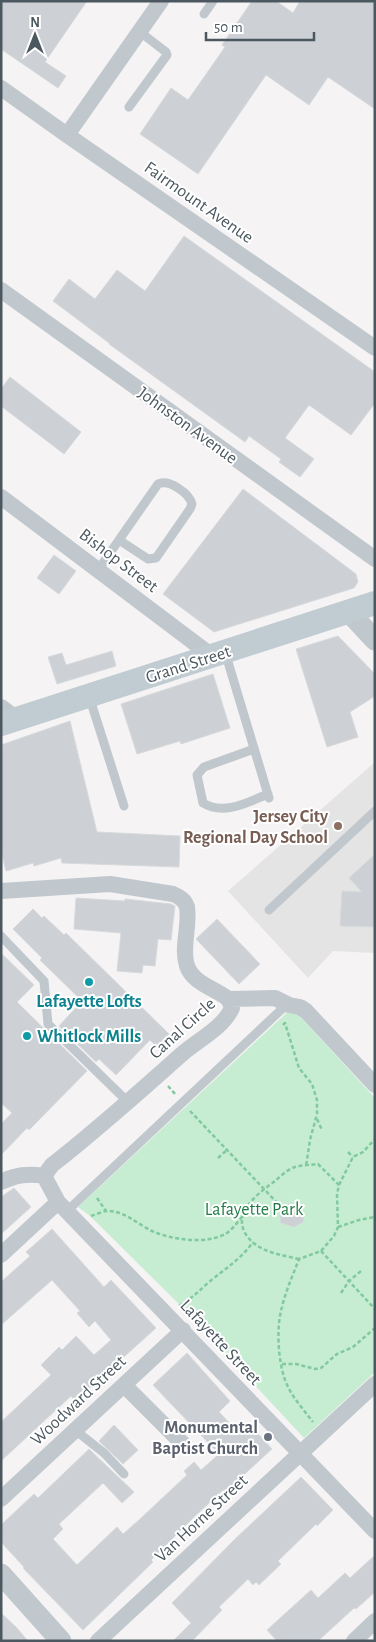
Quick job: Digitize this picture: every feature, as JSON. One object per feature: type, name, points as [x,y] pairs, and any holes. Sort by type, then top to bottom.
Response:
[{"type":"main road","name":"Grand Street","points":[[6,717],[89,696],[375,603]]},
{"type":"street","points":[[67,135],[161,1]]},
{"type":"street","name":"Fairmount Avenue","points":[[1,88],[375,348]]},
{"type":"street","name":"Johnston Avenue","points":[[1,290],[375,559]]},
{"type":"street","name":"Bishop Street","points":[[1,497],[98,570],[218,654]]},
{"type":"street","points":[[348,612],[375,640]]},
{"type":"street","name":"Canal Circle","points":[[1,891],[110,884],[174,894],[181,898],[187,906],[184,946],[188,967],[194,976],[212,990],[228,999],[232,1008],[228,1017],[52,1165],[44,1176]]},
{"type":"street","points":[[228,999],[275,998],[289,1005],[300,1007],[306,1011],[375,1085]]},
{"type":"street","points":[[1,1182],[14,1175],[34,1174],[44,1176]]},
{"type":"street","name":"Lafayette Street","points":[[44,1176],[62,1206],[375,1531]]},
{"type":"street","points":[[1,1255],[62,1206]]},
{"type":"street","name":"Woodward Street","points":[[1,1499],[183,1330]]},
{"type":"street","name":"Van Horne Street","points":[[98,1641],[375,1384]]},
{"type":"street","points":[[124,1385],[183,1444]]},
{"type":"street","points":[[1,1574],[61,1641]]},
{"type":"street","points":[[354,1641],[375,1621]]},
{"type":"lane","points":[[204,14],[213,1]]},
{"type":"lane","points":[[129,107],[167,55],[166,52],[140,32]]},
{"type":"lane","points":[[98,570],[158,484],[165,482],[189,497],[192,504],[190,508],[156,558],[148,559],[119,540]]},
{"type":"lane","points":[[218,654],[254,749],[269,796],[228,809],[209,807],[203,803],[197,776],[199,771],[209,765],[254,749]]},
{"type":"lane","points":[[89,696],[124,806]]},
{"type":"lane","points":[[269,910],[375,811]]},
{"type":"lane","points":[[1,936],[44,981],[48,1024],[128,1102]]},
{"type":"lane","points":[[62,1206],[182,1102],[283,1008],[289,1005]]},
{"type":"lane","points":[[75,1430],[104,1453],[124,1474]]},
{"type":"path","points":[[285,1024],[299,1068],[312,1084],[317,1100],[316,1118],[306,1166]]},
{"type":"path","points":[[159,1076],[282,1208]]},
{"type":"path","points":[[316,1118],[322,1130]]},
{"type":"path","points":[[243,1216],[243,1226],[246,1235],[253,1242],[274,1254],[299,1259],[321,1251],[334,1236],[338,1227],[337,1194],[339,1185],[352,1158],[364,1152],[375,1139]]},
{"type":"path","points":[[218,1158],[227,1150]]},
{"type":"path","points":[[348,1152],[352,1158]]},
{"type":"path","points":[[90,1216],[106,1211],[127,1215],[157,1233],[184,1239],[216,1238],[229,1232],[243,1216],[250,1202],[264,1189],[293,1168],[318,1164],[339,1185]]},
{"type":"path","points":[[338,1227],[375,1217]]},
{"type":"path","points":[[179,1306],[194,1297],[209,1282],[239,1259],[253,1242]]},
{"type":"path","points":[[321,1251],[375,1309]]},
{"type":"path","points":[[299,1259],[281,1308],[278,1331],[285,1380],[297,1402],[316,1425]]},
{"type":"path","points":[[340,1293],[348,1281],[361,1271]]},
{"type":"path","points":[[282,1364],[321,1368],[337,1354],[354,1347],[375,1328]]},
{"type":"shaded area","name":"Jersey City Regional Day School","points":[[375,762],[375,953],[333,951],[308,978],[228,891]]},
{"type":"green space","name":"Lafayette Park","points":[[292,1008],[375,1098],[375,1372],[304,1438],[186,1311],[90,1216],[78,1207]]},
{"type":"building","points":[[1,1],[87,1],[45,62],[66,76],[58,88],[1,49]]},
{"type":"building","points":[[252,1],[276,1],[293,13],[300,1],[375,1],[375,109],[328,77],[309,105],[266,75],[198,174],[140,134],[171,88],[188,100],[225,47],[222,45]]},
{"type":"building","points":[[184,236],[375,372],[375,403],[351,435],[309,405],[285,438],[314,459],[300,477],[279,462],[281,459],[249,436],[245,442],[109,344],[53,301],[69,279],[95,299],[117,270],[145,291]]},
{"type":"building","points":[[10,377],[81,432],[64,454],[1,406],[1,389]]},
{"type":"building","points":[[243,489],[356,574],[358,582],[354,588],[214,632],[163,594]]},
{"type":"building","points":[[54,555],[76,571],[59,594],[37,578]]},
{"type":"building","points":[[338,636],[375,674],[375,696],[350,712],[358,737],[327,747],[296,649]]},
{"type":"building","points":[[112,651],[116,666],[57,684],[48,657],[62,653],[66,665]]},
{"type":"building","points":[[213,674],[230,728],[181,744],[180,741],[137,754],[121,704]]},
{"type":"building","points":[[70,721],[97,832],[180,836],[179,867],[62,863],[61,858],[34,866],[33,863],[6,871],[1,850],[1,745]]},
{"type":"building","points":[[375,854],[375,927],[340,926],[342,891],[362,892],[349,878]]},
{"type":"building","points":[[76,898],[125,901],[125,899],[175,906],[171,940],[158,939],[155,966],[143,965],[142,973],[117,971],[121,933],[74,929]]},
{"type":"building","name":"Lafayette Lofts","points":[[33,909],[42,918],[44,916],[64,935],[66,933],[169,1034],[157,1047],[150,1040],[116,1075],[99,1059],[96,1062],[59,1026],[82,1001],[40,960],[42,958],[13,929]]},
{"type":"building","points":[[217,919],[260,964],[239,984],[196,939]]},
{"type":"building","name":"Whitlock Mills","points":[[1,953],[34,985],[17,1002],[87,1071],[29,1130],[27,1128],[1,1155],[1,1124],[12,1113],[1,1103]]},
{"type":"building","points":[[14,1188],[31,1207],[1,1234],[1,1197]]},
{"type":"building","points":[[287,1204],[298,1204],[304,1213],[303,1222],[294,1227],[281,1223],[279,1211]]},
{"type":"building","points":[[52,1229],[104,1287],[111,1280],[156,1328],[75,1401],[71,1396],[1,1461],[1,1422],[51,1375],[41,1365],[59,1347],[62,1350],[76,1336],[94,1355],[111,1340],[95,1321],[89,1327],[77,1313],[80,1311],[52,1280],[1,1325],[1,1282],[30,1256],[26,1252]]},
{"type":"building","points":[[187,1353],[230,1401],[219,1412],[240,1434],[250,1425],[272,1449],[193,1518],[151,1560],[153,1562],[83,1630],[23,1568],[1,1542],[1,1525],[34,1494],[38,1498],[89,1449],[134,1492],[122,1503],[103,1483],[59,1524],[63,1529],[53,1539],[77,1565],[117,1527],[123,1534],[187,1475],[184,1471],[194,1462],[201,1470],[219,1454],[153,1385]]},
{"type":"building","points":[[114,1425],[138,1450],[123,1464],[99,1441]]},
{"type":"building","points":[[301,1477],[333,1510],[278,1561],[281,1564],[259,1585],[256,1582],[253,1585],[248,1579],[219,1607],[222,1610],[192,1641],[173,1641],[191,1623],[172,1603],[235,1539]]},
{"type":"building","points":[[375,1555],[375,1592],[356,1609],[354,1608],[318,1641],[277,1641],[267,1630],[311,1590],[318,1598],[345,1573],[350,1578]]},
{"type":"building","points":[[1,1613],[16,1627],[28,1641],[1,1641]]},
{"type":"place","name":"Jersey City Regional Day School","points":[[338,826]]},
{"type":"place","name":"Lafayette Lofts","points":[[89,982]]},
{"type":"place","name":"Whitlock Mills","points":[[27,1036]]},
{"type":"place","name":"Monumental Baptist Church","points":[[268,1437]]}]
